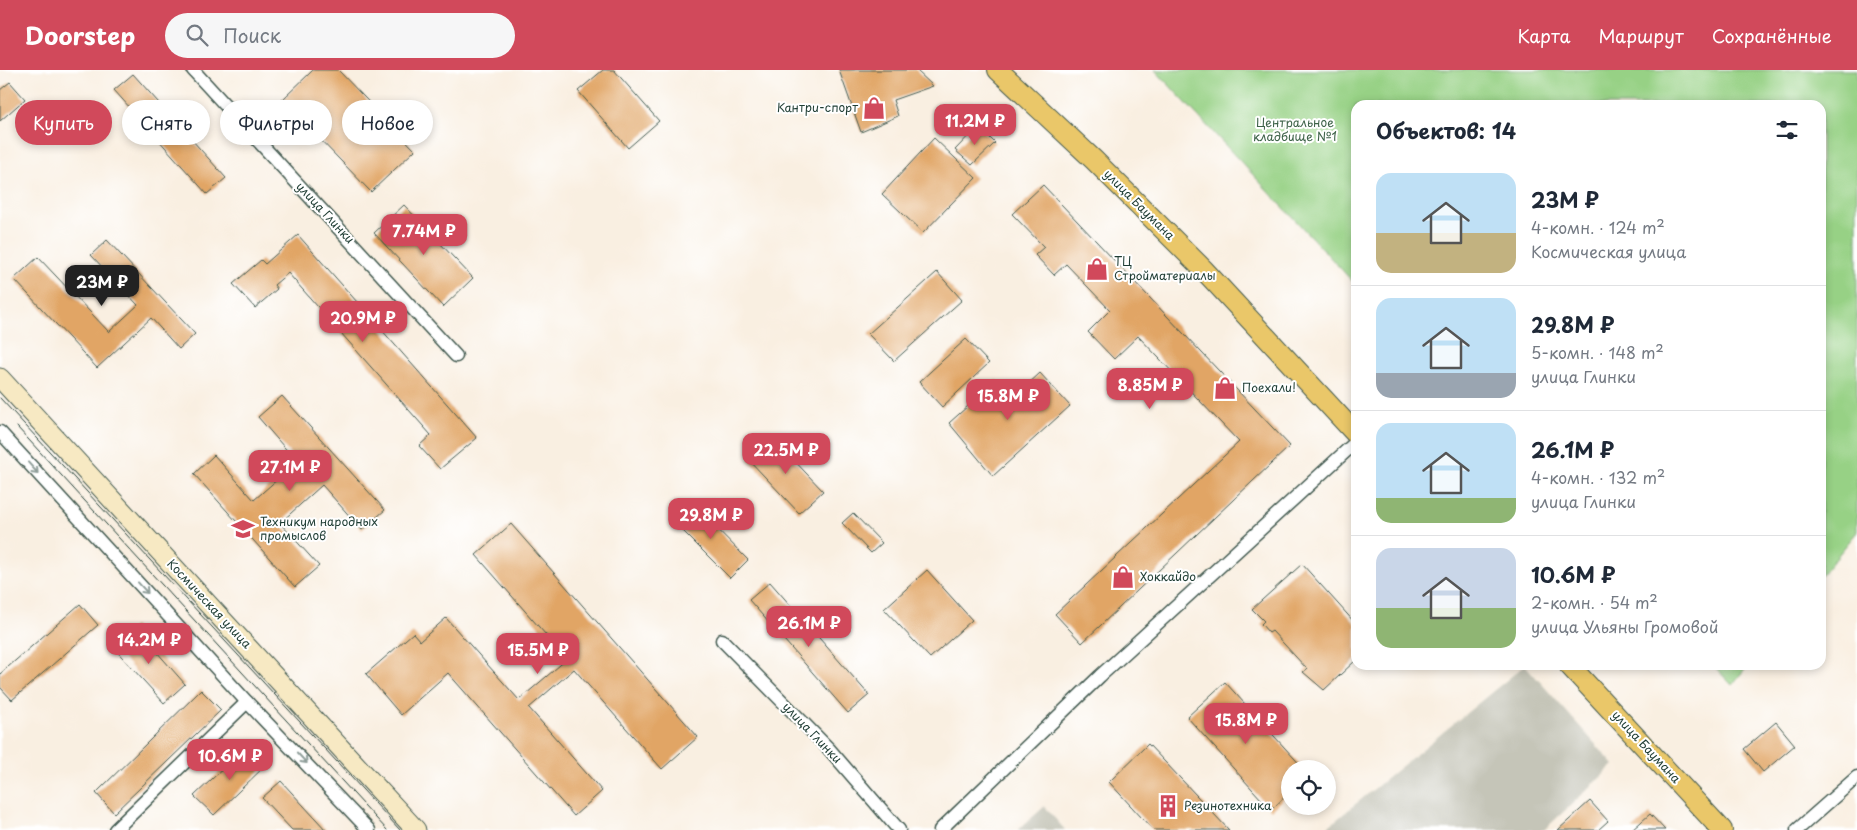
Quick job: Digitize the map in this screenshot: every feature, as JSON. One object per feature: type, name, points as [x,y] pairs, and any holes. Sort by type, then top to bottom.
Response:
[{"type":"main road","name":"улица Баумана","points":[[998,70],[1094,160],[1203,269],[1351,429]]},
{"type":"main road","name":"Космическая улица","points":[[0,378],[416,830]]},
{"type":"main road","name":"улица Баумана","points":[[1574,670],[1722,830]]},
{"type":"street","name":"улица Глинки","points":[[193,70],[456,356]]},
{"type":"street","points":[[0,432],[247,702],[369,830]]},
{"type":"street","points":[[940,830],[1100,676],[1351,447]]},
{"type":"street","name":"улица Глинки","points":[[722,640],[829,749],[899,830]]},
{"type":"street","points":[[115,830],[247,702]]},
{"type":"street","points":[[1797,830],[1857,777]]},
{"type":"shaded area","points":[[1519,670],[1529,670],[1614,765],[1544,830],[1324,830]]},
{"type":"shaded area","points":[[1044,807],[1065,830],[1018,830]]},
{"type":"green space","name":"Центральное кладбище №1","points":[[1155,70],[1857,70],[1857,532],[1826,570],[1826,100],[1351,100],[1351,280]]},
{"type":"green space","points":[[1718,670],[1744,670],[1732,685]]},
{"type":"building","points":[[313,70],[338,70],[367,100],[342,100],[342,145],[410,145],[415,150],[371,192],[326,145],[332,145],[332,100],[282,100]]},
{"type":"building","points":[[603,70],[614,70],[659,121],[628,148],[578,91]]},
{"type":"building","name":"Кантри-спорт","points":[[839,70],[916,70],[933,86],[893,100],[898,116],[861,132]]},
{"type":"building","points":[[133,74],[156,100],[123,100],[114,90]]},
{"type":"building","points":[[10,82],[25,99],[15,100],[15,108],[0,121],[0,90]]},
{"type":"building","points":[[978,126],[995,143],[972,165],[955,150]]},
{"type":"building","points":[[934,138],[976,178],[923,233],[882,194]]},
{"type":"building","points":[[163,145],[196,145],[226,178],[207,194]]},
{"type":"building","points":[[1043,185],[1290,446],[1082,643],[1055,614],[1239,442],[1138,336],[1114,359],[1088,332],[1110,310],[1066,264],[1054,275],[1035,255],[1044,247],[1012,214]]},
{"type":"building","points":[[404,205],[473,278],[443,307],[374,233]]},
{"type":"building","points":[[298,235],[477,438],[440,469],[419,446],[431,435],[288,273],[274,285],[277,289],[255,308],[233,284],[261,260],[265,264]]},
{"type":"building","points":[[107,240],[195,334],[179,349],[151,318],[97,368],[14,279],[38,257],[109,332],[138,305],[91,255]]},
{"type":"building","points":[[937,272],[962,300],[894,361],[868,334]]},
{"type":"building","points":[[966,339],[989,363],[942,407],[919,382]]},
{"type":"building","points":[[1040,373],[1070,406],[993,476],[949,423],[997,380],[1013,398]]},
{"type":"building","points":[[282,396],[385,510],[362,530],[322,485],[280,523],[319,566],[295,587],[194,474],[214,455],[254,500],[297,462],[258,417]]},
{"type":"building","points":[[772,437],[823,491],[799,513],[748,459]]},
{"type":"building","points":[[692,503],[748,560],[730,578],[673,521]]},
{"type":"building","points":[[853,513],[882,543],[871,553],[842,523]]},
{"type":"building","points":[[511,524],[698,737],[662,769],[574,669],[529,708],[602,791],[574,816],[448,673],[401,715],[366,674],[413,633],[420,641],[446,618],[519,700],[567,659],[476,555]]},
{"type":"building","points":[[1302,564],[1351,618],[1351,665],[1324,690],[1303,672],[1307,669],[1272,631],[1269,633],[1261,624],[1264,621],[1252,609]]},
{"type":"building","points":[[927,570],[972,620],[930,658],[884,609]]},
{"type":"building","points":[[770,582],[869,695],[848,713],[749,600]]},
{"type":"building","points":[[80,604],[98,625],[12,700],[0,687],[0,674]]},
{"type":"building","points":[[134,626],[185,684],[164,703],[112,646]]},
{"type":"building","points":[[1225,682],[1296,760],[1281,760],[1281,801],[1271,810],[1187,717]]},
{"type":"building","points":[[201,690],[221,710],[114,813],[96,793]]},
{"type":"building","points":[[1776,722],[1795,745],[1763,772],[1744,749]]},
{"type":"building","name":"Резинотехника","points":[[1148,744],[1229,830],[1153,830],[1109,782]]},
{"type":"building","points":[[247,746],[266,765],[214,815],[194,796]]},
{"type":"building","points":[[281,781],[326,830],[292,830],[262,798]]},
{"type":"building","points":[[1590,801],[1608,821],[1598,830],[1558,830]]},
{"type":"building","points":[[1650,814],[1665,830],[1632,830]]},
{"type":"tram line","points":[[0,398],[400,830]]},
{"type":"tram line","points":[[17,427],[387,830]]},
{"type":"place","name":"Кантри-спорт","points":[[874,108]]},
{"type":"place","name":"ТЦ Стройматериалы","points":[[1097,269]]},
{"type":"place","name":"Поехали!","points":[[1225,388]]},
{"type":"place","name":"Техникум народных промыслов","points":[[243,529]]},
{"type":"place","name":"Хоккайдо","points":[[1123,577]]},
{"type":"place","name":"Резинотехника","points":[[1168,806]]}]
